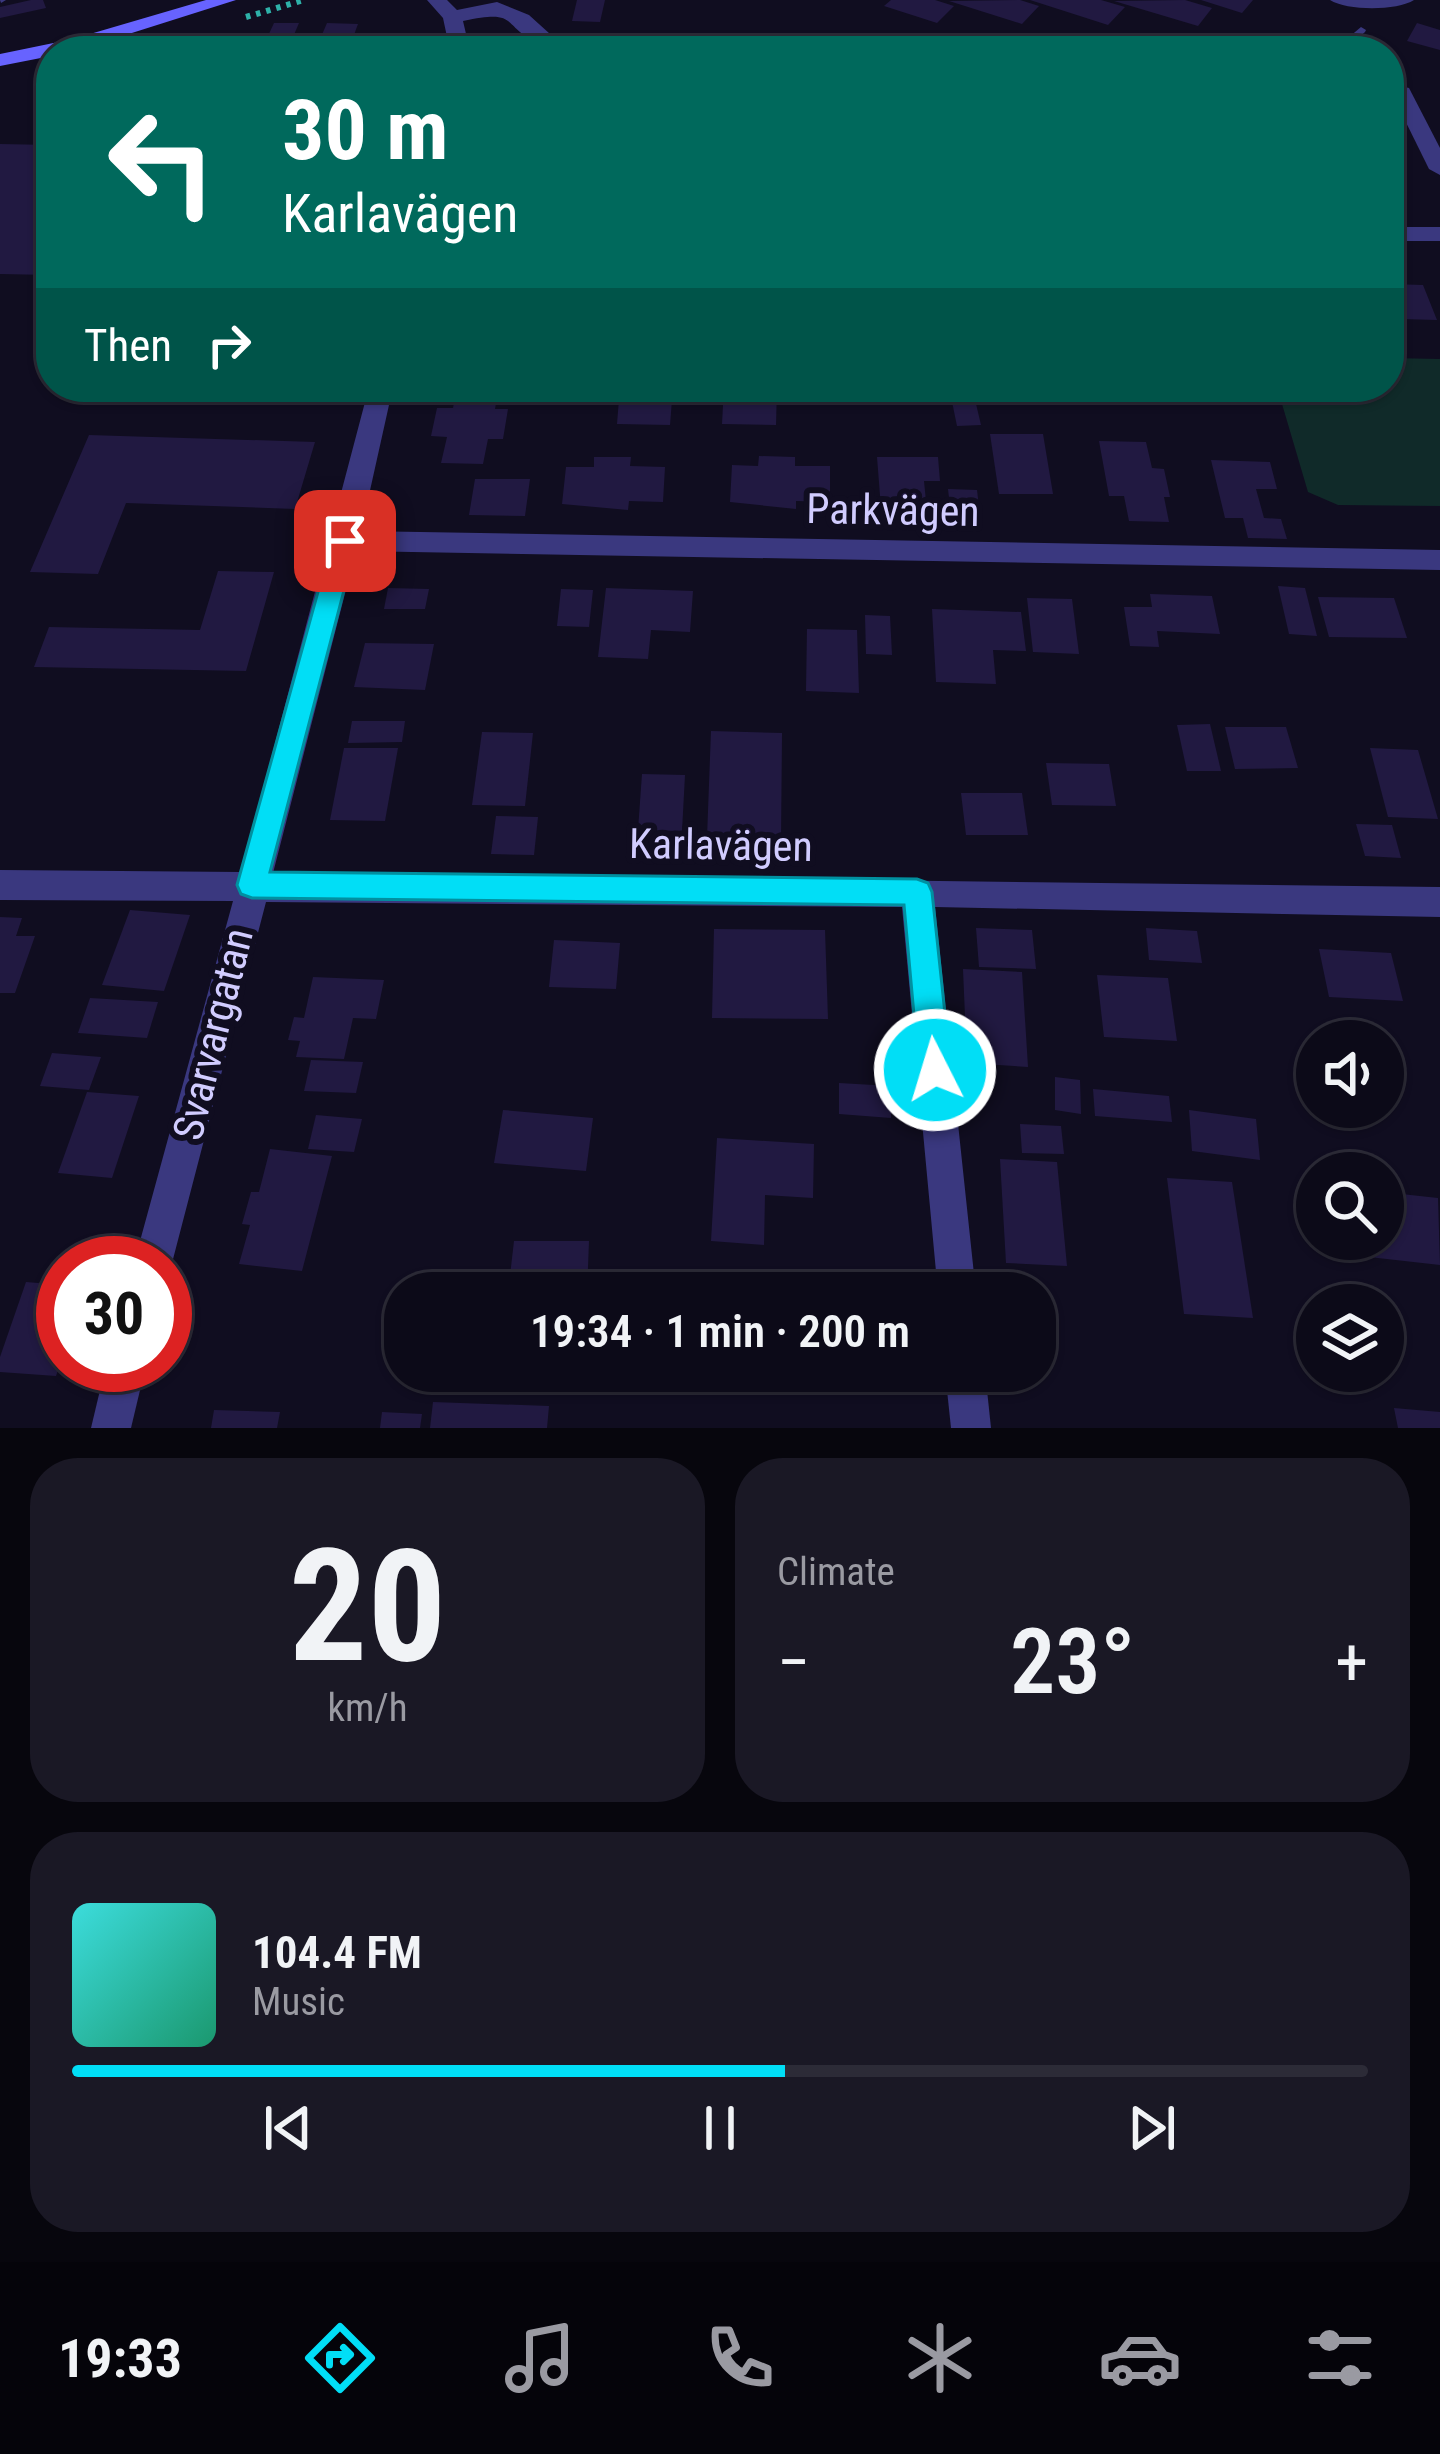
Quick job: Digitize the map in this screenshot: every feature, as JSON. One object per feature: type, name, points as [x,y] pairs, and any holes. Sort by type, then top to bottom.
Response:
[{"type":"main road","points":[[105,36],[226,0]]},
{"type":"main road","points":[[0,61],[36,53]]},
{"type":"main road","points":[[0,61],[36,54]]},
{"type":"street","points":[[437,0],[452,17],[456,36]]},
{"type":"street","points":[[1340,0],[1404,0]]},
{"type":"street","points":[[452,17],[497,8],[522,19],[541,36]]},
{"type":"street","points":[[1404,98],[1440,169]]},
{"type":"street","points":[[1404,234],[1440,234]]},
{"type":"street","name":"Svarvargatan","points":[[160,1236],[345,541],[377,402]]},
{"type":"street","name":"Parkvägen","points":[[345,541],[1440,560]]},
{"type":"street","name":"Karlavägen","points":[[0,885],[917,892],[1440,902]]},
{"type":"street","points":[[917,892],[956,1272]]},
{"type":"street","points":[[111,1428],[120,1392]]},
{"type":"street","points":[[967,1392],[971,1428]]},
{"type":"lane","points":[[1355,36],[1361,30]]},
{"type":"green space","points":[[1404,358],[1440,359],[1440,506],[1338,505],[1308,492],[1281,402],[1404,402]]},
{"type":"building","points":[[43,0],[46,8],[0,18],[0,7]]},
{"type":"building","points":[[577,0],[605,0],[600,22],[572,21]]},
{"type":"building","points":[[891,0],[935,0],[954,6],[937,23],[884,6]]},
{"type":"building","points":[[1020,0],[1039,6],[1022,24],[949,1]]},
{"type":"building","points":[[1030,0],[1101,0],[1125,7],[1108,25]]},
{"type":"building","points":[[1185,0],[1212,8],[1198,26],[1114,1]]},
{"type":"building","points":[[1201,0],[1253,0],[1242,13]]},
{"type":"building","points":[[274,23],[299,23],[293,36],[268,36]]},
{"type":"building","points":[[327,23],[358,24],[354,36],[321,36]]},
{"type":"building","points":[[1417,23],[1440,30],[1440,50],[1407,41]]},
{"type":"building","points":[[0,144],[36,145],[36,275],[0,274]]},
{"type":"building","points":[[1404,284],[1423,285],[1437,320],[1404,319]]},
{"type":"building","points":[[454,402],[496,402],[495,409],[508,409],[503,439],[488,439],[483,464],[441,463],[447,437],[431,436],[437,408],[453,408]]},
{"type":"building","points":[[619,402],[672,402],[670,425],[617,424]]},
{"type":"building","points":[[723,402],[777,402],[776,425],[722,424]]},
{"type":"building","points":[[952,402],[976,402],[981,425],[957,426]]},
{"type":"building","points":[[990,434],[1043,434],[1053,494],[999,494]]},
{"type":"building","points":[[89,435],[315,442],[295,509],[126,503],[98,574],[30,572]]},
{"type":"building","points":[[1099,441],[1146,442],[1152,468],[1164,469],[1169,522],[1129,521],[1124,496],[1109,496]]},
{"type":"building","points":[[759,456],[795,457],[795,466],[830,466],[830,502],[796,501],[796,509],[730,502],[732,465],[758,466]]},
{"type":"building","points":[[594,457],[631,457],[630,466],[665,467],[663,502],[629,501],[628,510],[562,504],[566,467],[594,467]]},
{"type":"building","points":[[877,457],[938,457],[940,481],[924,481],[928,521],[882,521]]},
{"type":"building","points":[[1211,460],[1270,462],[1277,489],[1256,489],[1264,518],[1281,519],[1287,539],[1248,538],[1243,518],[1225,518]]},
{"type":"building","points":[[475,479],[530,479],[525,516],[469,515]]},
{"type":"building","points":[[948,489],[977,490],[981,524],[952,524]]},
{"type":"building","points":[[218,571],[274,572],[246,671],[34,667],[49,627],[200,630]]},
{"type":"building","points":[[1278,586],[1305,588],[1317,636],[1289,634]]},
{"type":"building","points":[[388,588],[429,589],[425,609],[384,609]]},
{"type":"building","points":[[606,588],[693,591],[690,632],[651,630],[648,659],[598,657]]},
{"type":"building","points":[[561,589],[593,590],[589,627],[557,626]]},
{"type":"building","points":[[1150,594],[1212,596],[1220,634],[1157,631],[1159,647],[1130,646],[1124,607],[1152,607]]},
{"type":"building","points":[[1318,597],[1394,598],[1407,638],[1329,637]]},
{"type":"building","points":[[1027,598],[1072,599],[1079,654],[1033,652]]},
{"type":"building","points":[[932,609],[1021,612],[1026,651],[993,650],[996,684],[936,682]]},
{"type":"building","points":[[865,615],[890,616],[892,655],[866,654]]},
{"type":"building","points":[[807,629],[857,630],[859,693],[806,691]]},
{"type":"building","points":[[365,643],[434,644],[425,690],[354,687]]},
{"type":"building","points":[[352,721],[405,721],[402,742],[348,743]]},
{"type":"building","points":[[1210,724],[1221,771],[1187,771],[1177,725]]},
{"type":"building","points":[[1225,727],[1286,727],[1298,768],[1235,769]]},
{"type":"building","points":[[711,731],[782,733],[781,840],[707,838]]},
{"type":"building","points":[[482,732],[533,733],[525,806],[472,805]]},
{"type":"building","points":[[344,748],[398,748],[385,821],[330,820]]},
{"type":"building","points":[[1370,748],[1418,750],[1438,819],[1388,817]]},
{"type":"building","points":[[1046,763],[1109,764],[1116,806],[1052,805]]},
{"type":"building","points":[[642,774],[685,775],[682,831],[638,830]]},
{"type":"building","points":[[961,793],[1022,793],[1028,835],[966,835]]},
{"type":"building","points":[[496,816],[538,817],[534,855],[491,854]]},
{"type":"building","points":[[1356,824],[1392,825],[1401,858],[1365,856]]},
{"type":"building","points":[[130,910],[190,915],[164,991],[102,985]]},
{"type":"building","points":[[0,917],[22,918],[16,936],[35,936],[15,993],[0,993]]},
{"type":"building","points":[[976,928],[1032,930],[1036,969],[979,967]]},
{"type":"building","points":[[1146,928],[1197,931],[1202,963],[1149,960]]},
{"type":"building","points":[[714,929],[825,930],[828,1019],[712,1018]]},
{"type":"building","points":[[554,940],[620,943],[616,989],[549,987]]},
{"type":"building","points":[[1319,949],[1391,953],[1403,1001],[1329,997]]},
{"type":"building","points":[[963,969],[1022,972],[1028,1067],[967,1063]]},
{"type":"building","points":[[1097,975],[1168,978],[1177,1041],[1104,1037]]},
{"type":"building","points":[[313,977],[384,980],[376,1019],[353,1018],[344,1059],[296,1057],[300,1041],[288,1040],[294,1017],[304,1018]]},
{"type":"building","points":[[90,998],[158,1002],[147,1038],[78,1033]]},
{"type":"building","points":[[52,1053],[101,1057],[89,1090],[40,1086]]},
{"type":"building","points":[[311,1060],[363,1062],[356,1093],[304,1091]]},
{"type":"building","points":[[1055,1077],[1080,1080],[1081,1114],[1055,1110]]},
{"type":"building","points":[[839,1083],[891,1086],[891,1118],[839,1114]]},
{"type":"building","points":[[1093,1089],[1169,1096],[1172,1122],[1095,1116]]},
{"type":"building","points":[[87,1092],[139,1096],[112,1178],[58,1173]]},
{"type":"building","points":[[503,1110],[593,1118],[586,1171],[494,1163]]},
{"type":"building","points":[[1189,1110],[1256,1119],[1260,1160],[1192,1151]]},
{"type":"building","points":[[316,1115],[362,1119],[354,1152],[308,1149]]},
{"type":"building","points":[[1020,1124],[1061,1126],[1064,1154],[1022,1153]]},
{"type":"building","points":[[717,1138],[814,1144],[813,1198],[765,1195],[764,1245],[711,1241]]},
{"type":"building","points":[[270,1149],[332,1156],[302,1271],[239,1264],[250,1225],[242,1224],[251,1192],[259,1192]]},
{"type":"building","points":[[1000,1159],[1057,1162],[1067,1266],[1006,1263]]},
{"type":"building","points":[[1167,1178],[1232,1182],[1253,1318],[1184,1314]]},
{"type":"building","points":[[1404,1194],[1438,1198],[1440,1265],[1396,1260],[1404,1260]]},
{"type":"building","points":[[514,1241],[589,1241],[588,1272],[510,1272]]},
{"type":"building","points":[[26,1282],[36,1283],[36,1375],[0,1372],[0,1357]]},
{"type":"building","points":[[433,1402],[549,1406],[547,1428],[430,1428]]},
{"type":"building","points":[[1394,1408],[1440,1412],[1440,1428],[1398,1428]]},
{"type":"building","points":[[214,1410],[280,1412],[277,1428],[211,1428]]},
{"type":"building","points":[[382,1412],[422,1414],[420,1428],[380,1428]]},
{"type":"route","points":[[345,541],[252,885],[917,892],[935,1070]]}]
